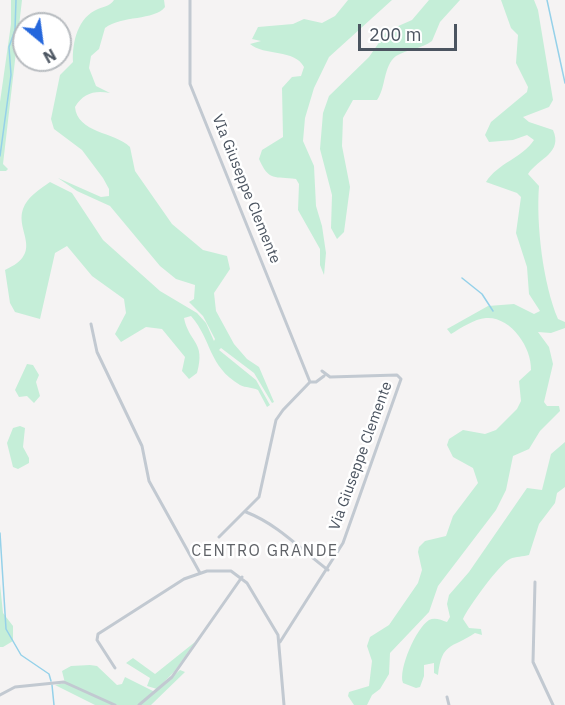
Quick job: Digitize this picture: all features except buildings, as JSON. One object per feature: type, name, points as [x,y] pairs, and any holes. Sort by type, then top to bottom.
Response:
[{"type":"street","name":"VIa Giuseppe Clemente","points":[[190,0],[190,84],[310,382]]},
{"type":"street","points":[[91,324],[97,352],[142,446],[148,481],[200,573]]},
{"type":"street","name":"Via Giuseppe Clemente","points":[[280,642],[328,570],[343,543],[401,378],[397,375],[323,373],[318,381],[310,382]]},
{"type":"street","points":[[219,537],[246,512],[260,494],[279,414],[310,382]]},
{"type":"street","points":[[246,512],[277,527],[298,548],[328,570]]},
{"type":"street","points":[[115,668],[97,641],[98,635],[175,583],[200,573],[223,570],[242,578],[280,642],[284,705]]},
{"type":"street","points":[[139,705],[153,696],[172,677],[242,578]]},
{"type":"street","points":[[536,582],[533,662],[553,705]]},
{"type":"street","points":[[0,695],[15,687],[64,682],[115,705]]},
{"type":"street","points":[[447,698],[449,705]]},
{"type":"green space","points":[[11,0],[22,0],[21,12],[12,12],[14,72],[3,164],[8,169],[0,171],[0,102],[11,24]]},
{"type":"green space","points":[[114,0],[164,0],[165,7],[153,14],[120,21],[105,28],[99,49],[91,56],[89,68],[96,86],[110,93],[94,92],[82,98],[75,107],[77,116],[89,127],[130,147],[135,171],[172,224],[203,250],[227,256],[230,269],[214,293],[216,311],[234,344],[247,359],[259,367],[274,402],[272,403],[254,373],[221,348],[219,350],[256,380],[270,405],[267,407],[258,390],[240,385],[222,370],[191,316],[184,318],[198,348],[199,362],[197,373],[189,379],[182,371],[185,357],[162,329],[146,327],[121,342],[115,334],[126,313],[124,299],[92,276],[67,246],[55,253],[40,319],[15,312],[10,303],[5,270],[24,256],[26,241],[22,226],[23,209],[38,190],[50,182],[72,193],[103,240],[160,291],[197,313],[206,323],[214,341],[215,339],[203,316],[189,302],[194,299],[195,285],[176,279],[160,266],[110,206],[77,191],[58,178],[101,197],[109,196],[109,189],[103,178],[82,150],[54,129],[51,119],[60,75],[63,72],[72,72],[75,39],[81,24],[91,13],[109,5]]},
{"type":"green space","points":[[348,0],[392,0],[329,57],[314,88],[305,118],[303,141],[314,166],[316,206],[326,253],[324,275],[320,265],[320,249],[298,210],[299,184],[296,179],[270,175],[259,159],[262,150],[283,137],[282,88],[292,77],[301,76],[304,67],[300,61],[287,55],[256,48],[250,44],[261,41],[252,39],[258,27],[293,24],[304,19],[322,23],[335,16]]},
{"type":"green space","points":[[429,0],[460,0],[440,22],[432,41],[396,56],[392,60],[377,100],[353,100],[343,118],[342,146],[350,187],[344,232],[337,239],[331,228],[332,195],[320,149],[323,113],[329,96],[369,57],[387,31],[412,20]]},
{"type":"green space","points":[[501,0],[534,0],[538,10],[553,100],[549,107],[523,117],[529,122],[553,130],[555,138],[552,150],[528,174],[539,186],[540,236],[548,289],[558,319],[565,322],[565,328],[551,333],[538,332],[549,347],[553,364],[544,402],[547,406],[559,406],[560,411],[540,431],[529,449],[513,456],[506,490],[496,510],[438,586],[429,612],[390,653],[389,674],[380,689],[372,695],[367,705],[354,705],[348,696],[349,692],[369,686],[372,661],[367,646],[370,637],[389,625],[418,583],[422,570],[419,547],[425,541],[446,536],[453,516],[478,483],[473,468],[453,457],[447,445],[449,439],[463,430],[485,434],[496,430],[517,409],[521,401],[519,381],[531,370],[524,343],[503,322],[486,318],[472,322],[451,334],[447,329],[488,306],[514,304],[534,314],[540,311],[529,294],[527,267],[516,233],[521,197],[517,193],[486,182],[491,175],[534,140],[527,135],[513,140],[489,142],[485,135],[491,122],[527,92],[528,87],[516,63],[518,35],[511,28]]},
{"type":"green space","points":[[27,364],[33,365],[39,375],[36,382],[40,396],[34,403],[27,396],[19,397],[15,390]]},
{"type":"green space","points":[[20,426],[25,428],[23,447],[29,463],[18,469],[13,467],[7,443],[13,428]]},
{"type":"green space","points":[[565,442],[565,487],[557,493],[555,503],[539,524],[529,555],[512,558],[505,562],[484,587],[463,619],[469,628],[481,629],[482,635],[475,633],[445,651],[438,675],[434,673],[434,663],[424,665],[424,676],[420,687],[416,688],[403,683],[406,659],[419,631],[431,619],[447,622],[450,617],[447,604],[449,595],[469,572],[527,488],[542,490],[551,454]]},
{"type":"green space","points":[[0,584],[3,613],[13,626],[13,641],[3,647],[0,647]]},
{"type":"green space","points":[[195,642],[174,672],[157,689],[147,686],[150,678],[126,663],[133,658],[155,674]]},
{"type":"green space","points":[[71,666],[97,666],[117,685],[122,684],[125,677],[155,692],[180,670],[185,672],[151,705],[95,705],[55,685],[65,683],[62,671]]},
{"type":"waterway","points":[[0,156],[11,75],[9,47],[15,30],[16,0]]},
{"type":"waterway","points":[[547,0],[565,83]]},
{"type":"waterway","points":[[462,278],[482,294],[493,311]]},
{"type":"waterway","points":[[0,533],[6,629],[21,655],[49,674],[51,681]]},
{"type":"waterway","points":[[52,685],[54,705]]},
{"type":"district","name":"CENTRO GRANDE","points":[[265,551]]}]
